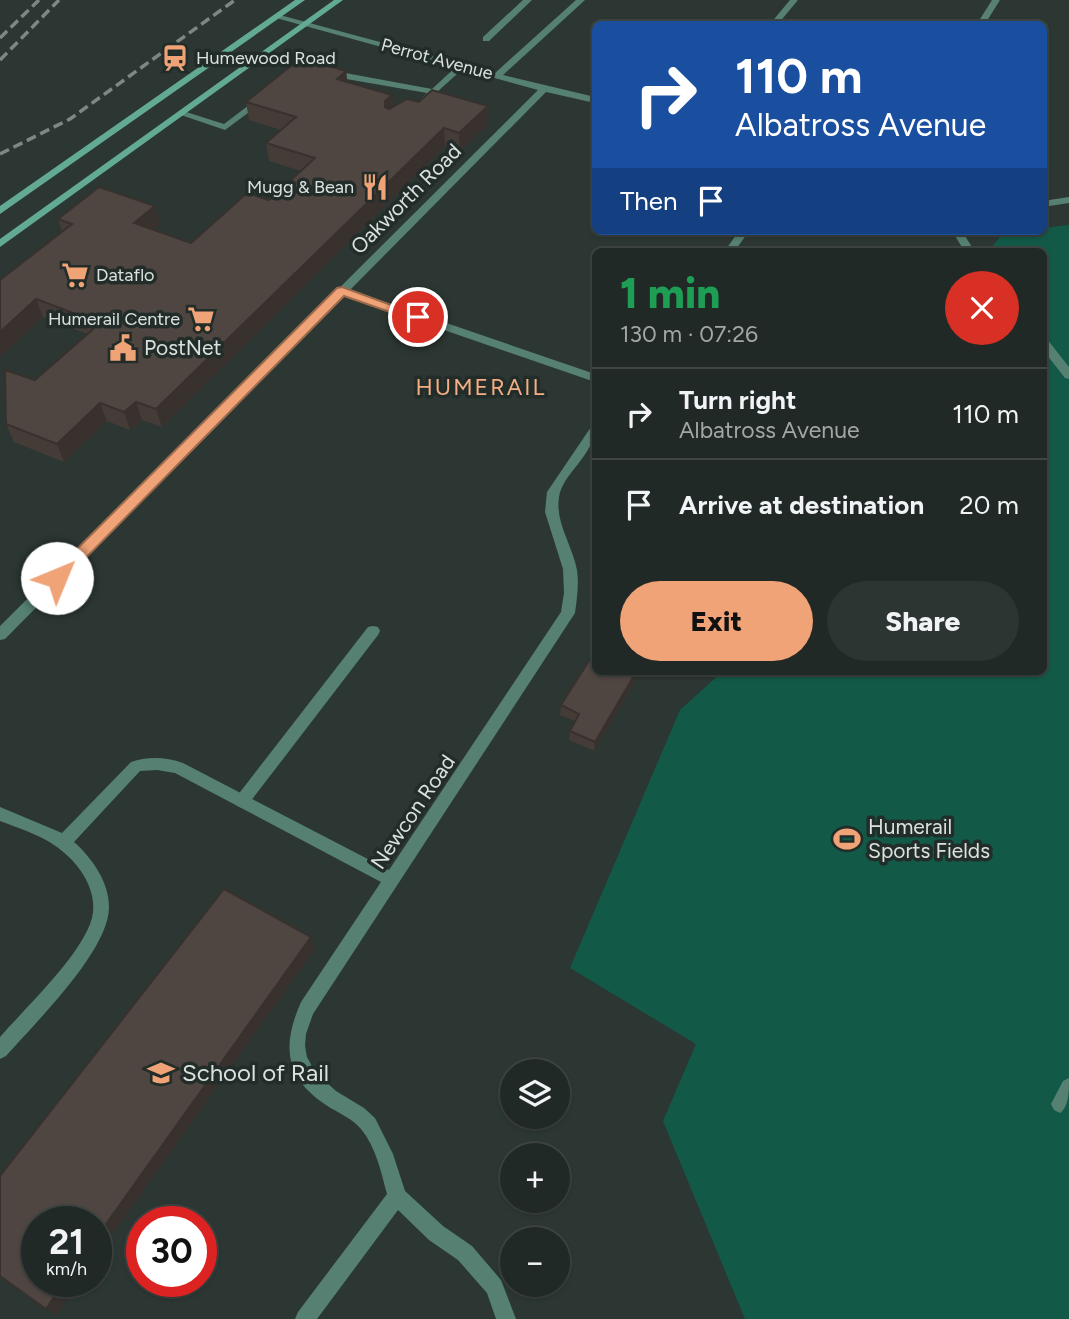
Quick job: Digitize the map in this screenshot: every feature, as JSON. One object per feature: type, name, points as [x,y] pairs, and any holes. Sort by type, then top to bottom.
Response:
[{"type":"main road","points":[[0,211],[301,0]]},
{"type":"main road","points":[[0,244],[339,0]]},
{"type":"street","points":[[486,39],[528,0]]},
{"type":"street","points":[[497,76],[581,0]]},
{"type":"street","points":[[776,21],[794,0]]},
{"type":"street","points":[[983,21],[996,0]]},
{"type":"street","name":"Perrot Avenue","points":[[279,16],[544,89],[592,99]]},
{"type":"street","points":[[420,102],[462,66]]},
{"type":"street","points":[[316,71],[434,92]]},
{"type":"street","name":"Oakworth Road","points":[[0,635],[544,89]]},
{"type":"street","points":[[183,114],[225,130],[269,93]]},
{"type":"street","points":[[1047,203],[1069,200]]},
{"type":"street","points":[[342,291],[592,377]]},
{"type":"street","points":[[1047,347],[1069,375]]},
{"type":"street","name":"Newcon Road","points":[[397,1196],[378,1138],[363,1118],[328,1096],[299,1064],[295,1043],[298,1025],[568,613],[572,593],[570,569],[551,512],[553,492],[592,434]]},
{"type":"street","points":[[242,801],[373,631]]},
{"type":"street","points":[[63,843],[136,766],[149,762],[178,767],[392,880]]},
{"type":"street","points":[[0,814],[63,843],[88,868],[101,898],[100,918],[85,948],[0,1050]]},
{"type":"street","points":[[1060,1104],[1069,1087]]},
{"type":"street","points":[[305,1319],[397,1196],[436,1233],[465,1253],[494,1287],[506,1319]]},
{"type":"green space","name":"Humerail Sports Fields","points":[[1069,225],[1069,1319],[745,1319],[663,1121],[696,1044],[570,968],[680,710],[719,675],[1047,675],[1047,248],[991,248],[1002,235],[1047,235],[1047,228]]},
{"type":"building","points":[[304,59],[346,71],[337,79],[392,95],[385,101],[385,107],[389,109],[407,99],[419,102],[432,90],[488,106],[459,133],[444,128],[156,409],[136,402],[124,412],[100,403],[57,444],[6,424],[5,370],[35,380],[100,323],[36,299],[0,332],[0,280],[72,224],[58,219],[99,187],[155,206],[134,223],[191,243],[247,193],[269,200],[315,158],[266,143],[296,117],[246,102],[297,61]]},
{"type":"building","points":[[592,656],[592,675],[634,675],[595,742],[570,731],[579,714],[561,705]]},
{"type":"building","name":"School of Rail","points":[[224,889],[311,937],[112,1216],[112,1206],[21,1206],[21,1291],[0,1276],[0,1176]]},
{"type":"building","name":"School of Rail","points":[[29,1297],[54,1297],[46,1309]]},
{"type":"railway","points":[[0,38],[39,0]]},
{"type":"railway","points":[[0,60],[59,0]]},
{"type":"railway","points":[[0,154],[70,119],[235,0]]},
{"type":"place","name":"Humewood Road","points":[[175,58]]},
{"type":"place","name":"Mugg & Bean","points":[[375,187]]},
{"type":"place","name":"Dataflo","points":[[75,275]]},
{"type":"place","name":"Humerail Centre","points":[[201,319]]},
{"type":"place","name":"PostNet","points":[[123,348]]},
{"type":"place","name":"Humerail Sports Fields","points":[[847,839]]},
{"type":"place","name":"School of Rail","points":[[161,1073]]},
{"type":"district","name":"HUMERAIL","points":[[481,387]]},
{"type":"route","points":[[57,578],[342,291],[418,317]]}]
